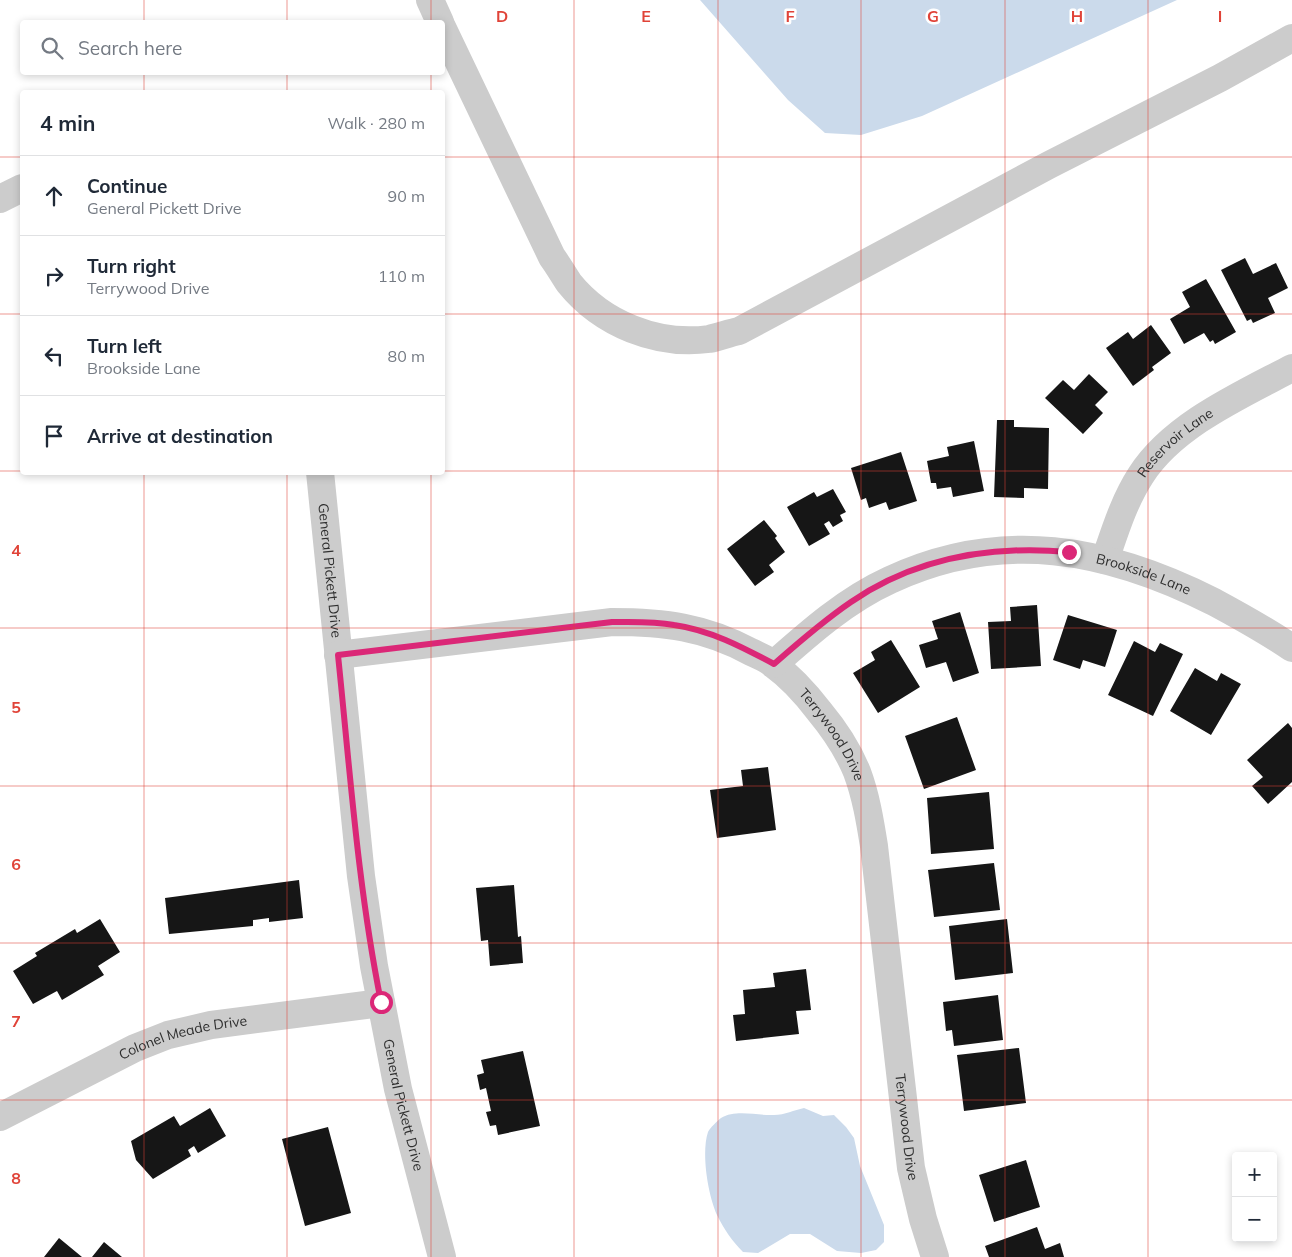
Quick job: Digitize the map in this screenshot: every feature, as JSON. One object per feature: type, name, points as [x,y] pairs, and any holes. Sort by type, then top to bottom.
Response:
[{"type":"street","points":[[430,0],[439,20]]},
{"type":"street","points":[[445,33],[552,257],[570,283],[592,306],[618,324],[648,335],[678,340],[709,338],[739,331],[1049,165],[1220,78],[1292,38]]},
{"type":"street","points":[[0,200],[20,189]]},
{"type":"street","name":"Reservoir Lane","points":[[1105,560],[1127,500],[1141,474],[1158,454],[1182,432],[1209,413],[1292,368]]},
{"type":"street","name":"General Pickett Drive","points":[[320,475],[361,876],[374,966],[398,1089],[442,1257]]},
{"type":"street","name":"Brookside Lane","points":[[774,664],[816,627],[852,601],[889,580],[927,564],[964,555],[1001,550],[1069,552],[1149,573],[1199,595],[1278,638],[1292,648]]},
{"type":"street","name":"Terrywood Drive","points":[[338,655],[612,622],[645,622],[674,625],[704,632],[737,644],[774,664],[804,692],[826,719],[842,744],[857,772],[868,806],[911,1168],[923,1219],[935,1257]]},
{"type":"street","name":"Colonel Meade Drive","points":[[0,1117],[135,1048],[168,1035],[212,1025],[381,1002]]},
{"type":"water","points":[[700,0],[1177,0],[922,116],[861,135],[825,133],[788,100]]},
{"type":"water","points":[[804,1108],[823,1116],[834,1115],[854,1138],[860,1166],[884,1225],[884,1242],[876,1250],[861,1253],[837,1251],[810,1234],[790,1234],[758,1253],[743,1252],[722,1225],[714,1207],[708,1185],[705,1162],[706,1141],[710,1129],[727,1115],[778,1115]]},
{"type":"building","points":[[1245,258],[1253,274],[1276,263],[1288,288],[1268,298],[1275,313],[1253,323],[1251,319],[1247,321],[1221,270]]},
{"type":"building","points":[[1206,279],[1236,332],[1215,344],[1213,340],[1210,342],[1204,333],[1184,344],[1170,319],[1190,307],[1182,292]]},
{"type":"building","points":[[1151,325],[1171,353],[1152,367],[1154,370],[1133,386],[1106,348],[1128,332],[1133,339]]},
{"type":"building","points":[[1089,374],[1108,392],[1095,405],[1103,413],[1083,434],[1045,398],[1063,380],[1074,390]]},
{"type":"building","points":[[997,420],[1014,420],[1014,427],[1049,428],[1048,489],[1024,488],[1024,498],[994,497]]},
{"type":"building","points":[[974,441],[984,491],[953,497],[951,487],[937,489],[936,483],[931,483],[927,461],[949,456],[947,447]]},
{"type":"building","points":[[901,452],[917,501],[889,510],[886,502],[869,508],[866,498],[861,500],[851,468]]},
{"type":"building","points":[[833,489],[846,512],[840,515],[843,521],[833,527],[829,521],[824,524],[830,534],[809,546],[787,507],[814,492],[817,497]]},
{"type":"building","points":[[764,520],[777,536],[775,538],[785,552],[769,565],[774,572],[755,586],[727,549]]},
{"type":"building","points":[[1037,605],[1041,666],[991,669],[988,622],[1011,621],[1010,607]]},
{"type":"building","points":[[960,612],[979,673],[953,682],[946,662],[926,668],[919,645],[938,639],[932,621]]},
{"type":"building","points":[[1068,615],[1117,630],[1105,667],[1083,660],[1080,669],[1053,660]]},
{"type":"building","points":[[891,640],[920,687],[878,713],[853,673],[875,660],[871,652]]},
{"type":"building","points":[[1134,641],[1155,652],[1160,643],[1183,654],[1153,716],[1108,695]]},
{"type":"building","points":[[1195,668],[1217,681],[1221,673],[1241,684],[1211,735],[1170,711]]},
{"type":"building","points":[[957,717],[976,770],[924,789],[905,736]]},
{"type":"building","points":[[1288,723],[1292,728],[1292,782],[1268,804],[1252,786],[1263,777],[1247,760]]},
{"type":"building","points":[[768,767],[776,830],[717,838],[710,790],[743,786],[741,770]]},
{"type":"building","points":[[989,792],[994,849],[931,854],[927,798]]},
{"type":"building","points":[[994,863],[1000,910],[934,917],[928,870]]},
{"type":"building","points":[[299,880],[303,918],[269,922],[269,918],[253,920],[253,926],[169,934],[165,898]]},
{"type":"building","points":[[514,885],[518,937],[521,936],[523,963],[490,966],[488,940],[481,941],[476,888]]},
{"type":"building","points":[[100,919],[120,952],[98,966],[104,975],[62,1000],[57,991],[33,1004],[13,971],[37,956],[35,953],[75,929],[77,933]]},
{"type":"building","points":[[1007,919],[1013,973],[955,980],[949,926]]},
{"type":"building","points":[[806,969],[811,1010],[796,1011],[799,1034],[736,1041],[733,1015],[745,1014],[743,990],[775,987],[773,973]]},
{"type":"building","points":[[998,995],[1003,1040],[954,1046],[952,1030],[946,1031],[943,1002]]},
{"type":"building","points":[[1019,1048],[1026,1103],[964,1111],[957,1055]]},
{"type":"building","points":[[523,1051],[540,1126],[498,1135],[496,1125],[490,1126],[486,1112],[491,1111],[486,1088],[480,1090],[477,1075],[484,1073],[481,1060]]},
{"type":"building","points":[[210,1108],[226,1136],[198,1153],[194,1146],[188,1150],[191,1156],[153,1179],[136,1160],[131,1141],[174,1116],[180,1126]]},
{"type":"building","points":[[328,1127],[351,1213],[305,1226],[282,1139]]},
{"type":"building","points":[[1026,1160],[1040,1207],[994,1222],[979,1175]]},
{"type":"building","points":[[1037,1227],[1045,1249],[1060,1243],[1064,1257],[989,1257],[985,1246]]},
{"type":"building","points":[[59,1238],[82,1257],[44,1257]]},
{"type":"building","points":[[104,1242],[122,1257],[92,1257]]},
{"type":"route","points":[[381,1002],[361,876],[338,655],[612,622],[645,622],[674,625],[704,632],[737,644],[774,664],[816,627],[852,601],[889,580],[927,564],[964,555],[1001,550],[1037,549],[1069,552]]}]
